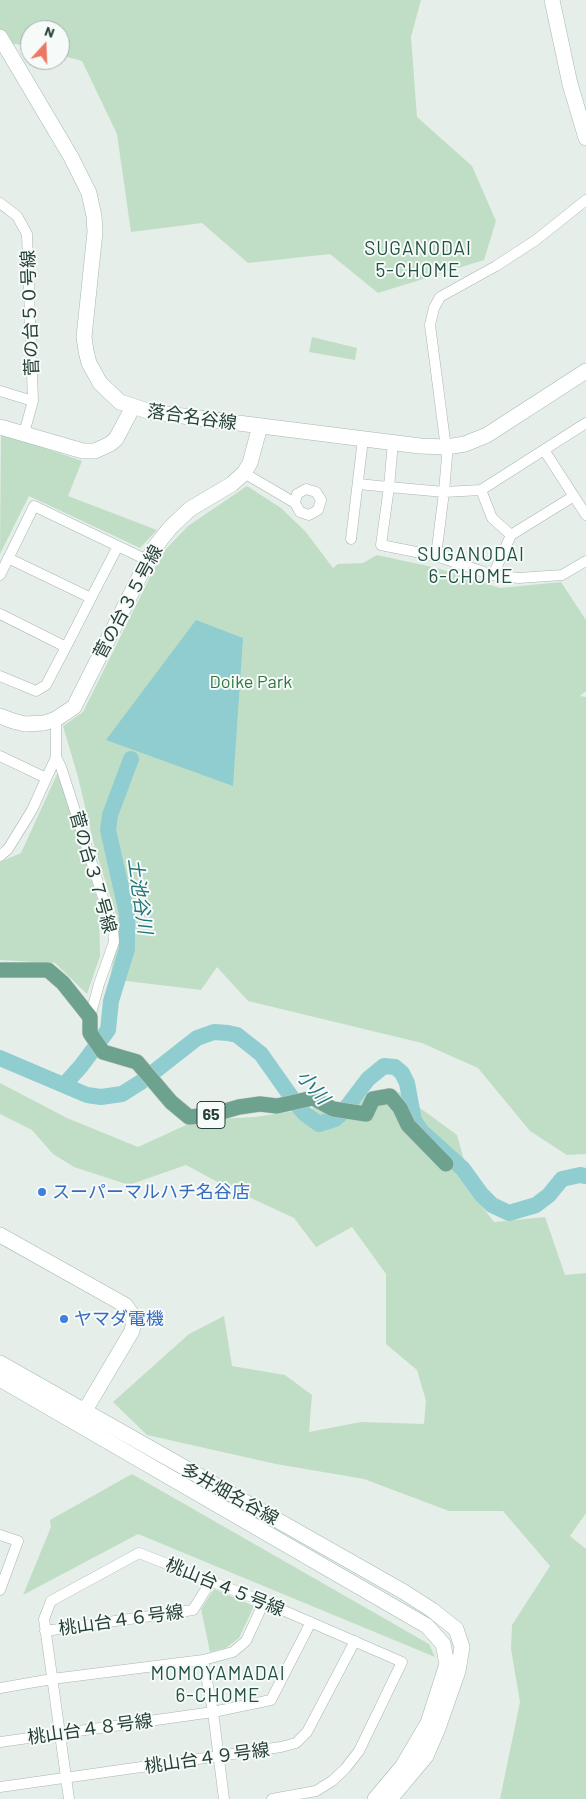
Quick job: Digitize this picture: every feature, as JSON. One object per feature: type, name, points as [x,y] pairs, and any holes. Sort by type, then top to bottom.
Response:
[{"type":"main road","name":"65","points":[[0,970],[48,970],[63,983],[90,1017],[90,1033],[103,1052],[137,1062],[171,1102],[189,1117],[211,1115],[238,1106],[260,1104],[277,1106],[314,1098],[345,1111],[366,1114],[373,1099],[380,1096],[390,1096],[400,1108],[408,1125],[446,1164]]},
{"type":"street","points":[[552,0],[570,84],[586,138]]},
{"type":"street","name":"落合名谷線","points":[[0,36],[71,157],[89,193],[96,232],[84,337],[86,351],[89,363],[100,383],[120,402],[151,412],[363,439],[446,447],[465,444],[487,435],[586,371]]},
{"type":"street","points":[[436,556],[447,456],[430,325],[434,308],[440,297],[496,266],[536,240],[586,200]]},
{"type":"street","name":"菅の台５０号線","points":[[0,203],[17,216],[27,234],[34,401],[24,433]]},
{"type":"street","points":[[0,391],[34,401]]},
{"type":"street","points":[[0,427],[83,451],[95,450],[110,444],[116,439],[133,407]]},
{"type":"street","points":[[358,484],[444,492],[481,490],[586,423]]},
{"type":"street","name":"菅の台３５号線","points":[[0,716],[13,722],[25,724],[44,723],[56,719],[74,707],[148,560],[164,535],[190,510],[232,484],[244,473],[250,463],[260,426]]},
{"type":"street","points":[[351,540],[363,439]]},
{"type":"street","points":[[393,442],[381,545],[436,556],[493,574],[519,578],[562,575],[586,561]]},
{"type":"street","points":[[544,450],[586,515]]},
{"type":"street","points":[[244,473],[295,503]]},
{"type":"street","points":[[481,490],[492,518],[511,535]]},
{"type":"street","points":[[493,574],[511,535],[574,496]]},
{"type":"street","points":[[0,574],[34,506],[148,560]]},
{"type":"street","points":[[0,676],[36,691],[46,685],[118,546]]},
{"type":"street","points":[[8,558],[92,598]]},
{"type":"street","points":[[0,614],[66,647]]},
{"type":"street","points":[[0,856],[8,849],[32,810],[56,757],[56,719]]},
{"type":"street","points":[[0,756],[46,778]]},
{"type":"street","name":"菅の台３７号線","points":[[56,757],[61,767],[113,929],[114,942],[90,1017]]},
{"type":"street","points":[[0,1235],[124,1305],[131,1313],[134,1321],[132,1332],[84,1412]]},
{"type":"street","name":"多井畑名谷線","points":[[0,1363],[404,1592],[432,1610],[456,1629],[462,1647],[458,1671],[438,1728],[426,1756],[390,1799]]},
{"type":"street","name":"多井畑名谷線","points":[[0,1379],[427,1626],[443,1644],[447,1664],[428,1723],[402,1767],[375,1799]]},
{"type":"street","points":[[0,1535],[18,1541],[2,1577],[0,1590]]},
{"type":"street","name":"桃山台４５号線","points":[[69,1799],[44,1631],[44,1620],[51,1601],[139,1553],[264,1602],[402,1662],[358,1751],[345,1769],[332,1781],[316,1790],[272,1799]]},
{"type":"street","name":"桃山台４６号線","points":[[44,1631],[193,1610],[211,1581]]},
{"type":"street","points":[[0,1688],[52,1679],[203,1660],[233,1652],[246,1641],[264,1602]]},
{"type":"street","name":"桃山台４８号線","points":[[0,1742],[213,1712],[271,1700],[311,1622]]},
{"type":"street","name":"桃山台４９号線","points":[[0,1787],[282,1747],[296,1743],[308,1732],[355,1642]]},
{"type":"street","points":[[203,1660],[213,1712],[224,1799]]},
{"type":"green space","points":[[0,0],[421,0],[411,37],[417,117],[472,166],[496,221],[484,260],[378,293],[330,254],[248,263],[202,223],[131,232],[117,134],[82,61],[70,58],[70,20],[20,20],[20,45],[0,43]]},
{"type":"green space","points":[[312,337],[357,348],[355,360],[309,352]]},
{"type":"green space","points":[[1,433],[82,461],[68,496],[157,530],[140,548],[29,496],[0,554]]},
{"type":"green space","name":"Doike Park","points":[[247,486],[281,508],[305,531],[333,568],[338,564],[363,563],[377,555],[437,568],[500,588],[561,582],[586,620],[586,691],[580,696],[586,697],[586,1154],[567,1155],[530,1131],[478,1068],[422,1043],[248,1001],[217,967],[201,990],[110,979],[119,924],[95,849],[78,777],[63,726],[83,712],[164,551],[188,526]]},
{"type":"green space","points":[[59,770],[99,905],[100,956],[87,994],[55,963],[0,960],[0,862],[21,853]]},
{"type":"green space","points":[[0,1083],[67,1118],[138,1147],[197,1120],[255,1117],[341,1104],[394,1089],[457,1135],[474,1196],[494,1222],[545,1217],[565,1275],[586,1273],[586,1513],[570,1536],[586,1549],[586,1799],[500,1799],[520,1702],[511,1649],[512,1625],[550,1566],[503,1511],[449,1511],[364,1479],[276,1464],[147,1435],[113,1402],[189,1334],[224,1316],[232,1366],[285,1375],[312,1395],[309,1432],[361,1422],[424,1424],[426,1401],[417,1370],[386,1344],[386,1274],[352,1227],[316,1247],[294,1218],[225,1186],[186,1165],[129,1185],[74,1167],[53,1154],[32,1130],[0,1114]]},
{"type":"green space","points":[[132,1474],[429,1644],[435,1657],[138,1534],[23,1595],[51,1527],[50,1520]]},
{"type":"green space","points":[[214,1589],[254,1606],[239,1638],[226,1648],[210,1652],[201,1609]]},
{"type":"water","points":[[196,620],[243,638],[233,786],[106,740]]},
{"type":"waterway","name":"土池谷川","points":[[64,1085],[108,1030],[111,1001],[127,949],[127,914],[108,830],[110,815],[131,759]]},
{"type":"waterway","name":"小川","points":[[0,1058],[87,1095],[101,1097],[122,1094],[141,1082],[197,1038],[214,1032],[228,1033],[237,1035],[261,1054],[297,1105],[305,1114],[319,1124],[335,1119],[343,1112],[368,1079],[384,1066],[395,1067],[402,1073],[407,1083],[414,1121],[422,1132],[463,1169],[481,1194],[492,1205],[509,1213],[536,1205],[549,1195],[562,1179],[580,1175],[586,1176]]},
{"type":"place","name":"スーパーマルハチ名谷店","points":[[42,1192]]},
{"type":"place","name":"ヤマダ電機","points":[[64,1319]]},
{"type":"district","name":"SUGANODAI 5-CHOME","points":[[418,260]]},
{"type":"district","name":"SUGANODAI 6-CHOME","points":[[471,566]]},
{"type":"district","name":"MOMOYAMADAI 6-CHOME","points":[[218,1685]]}]
